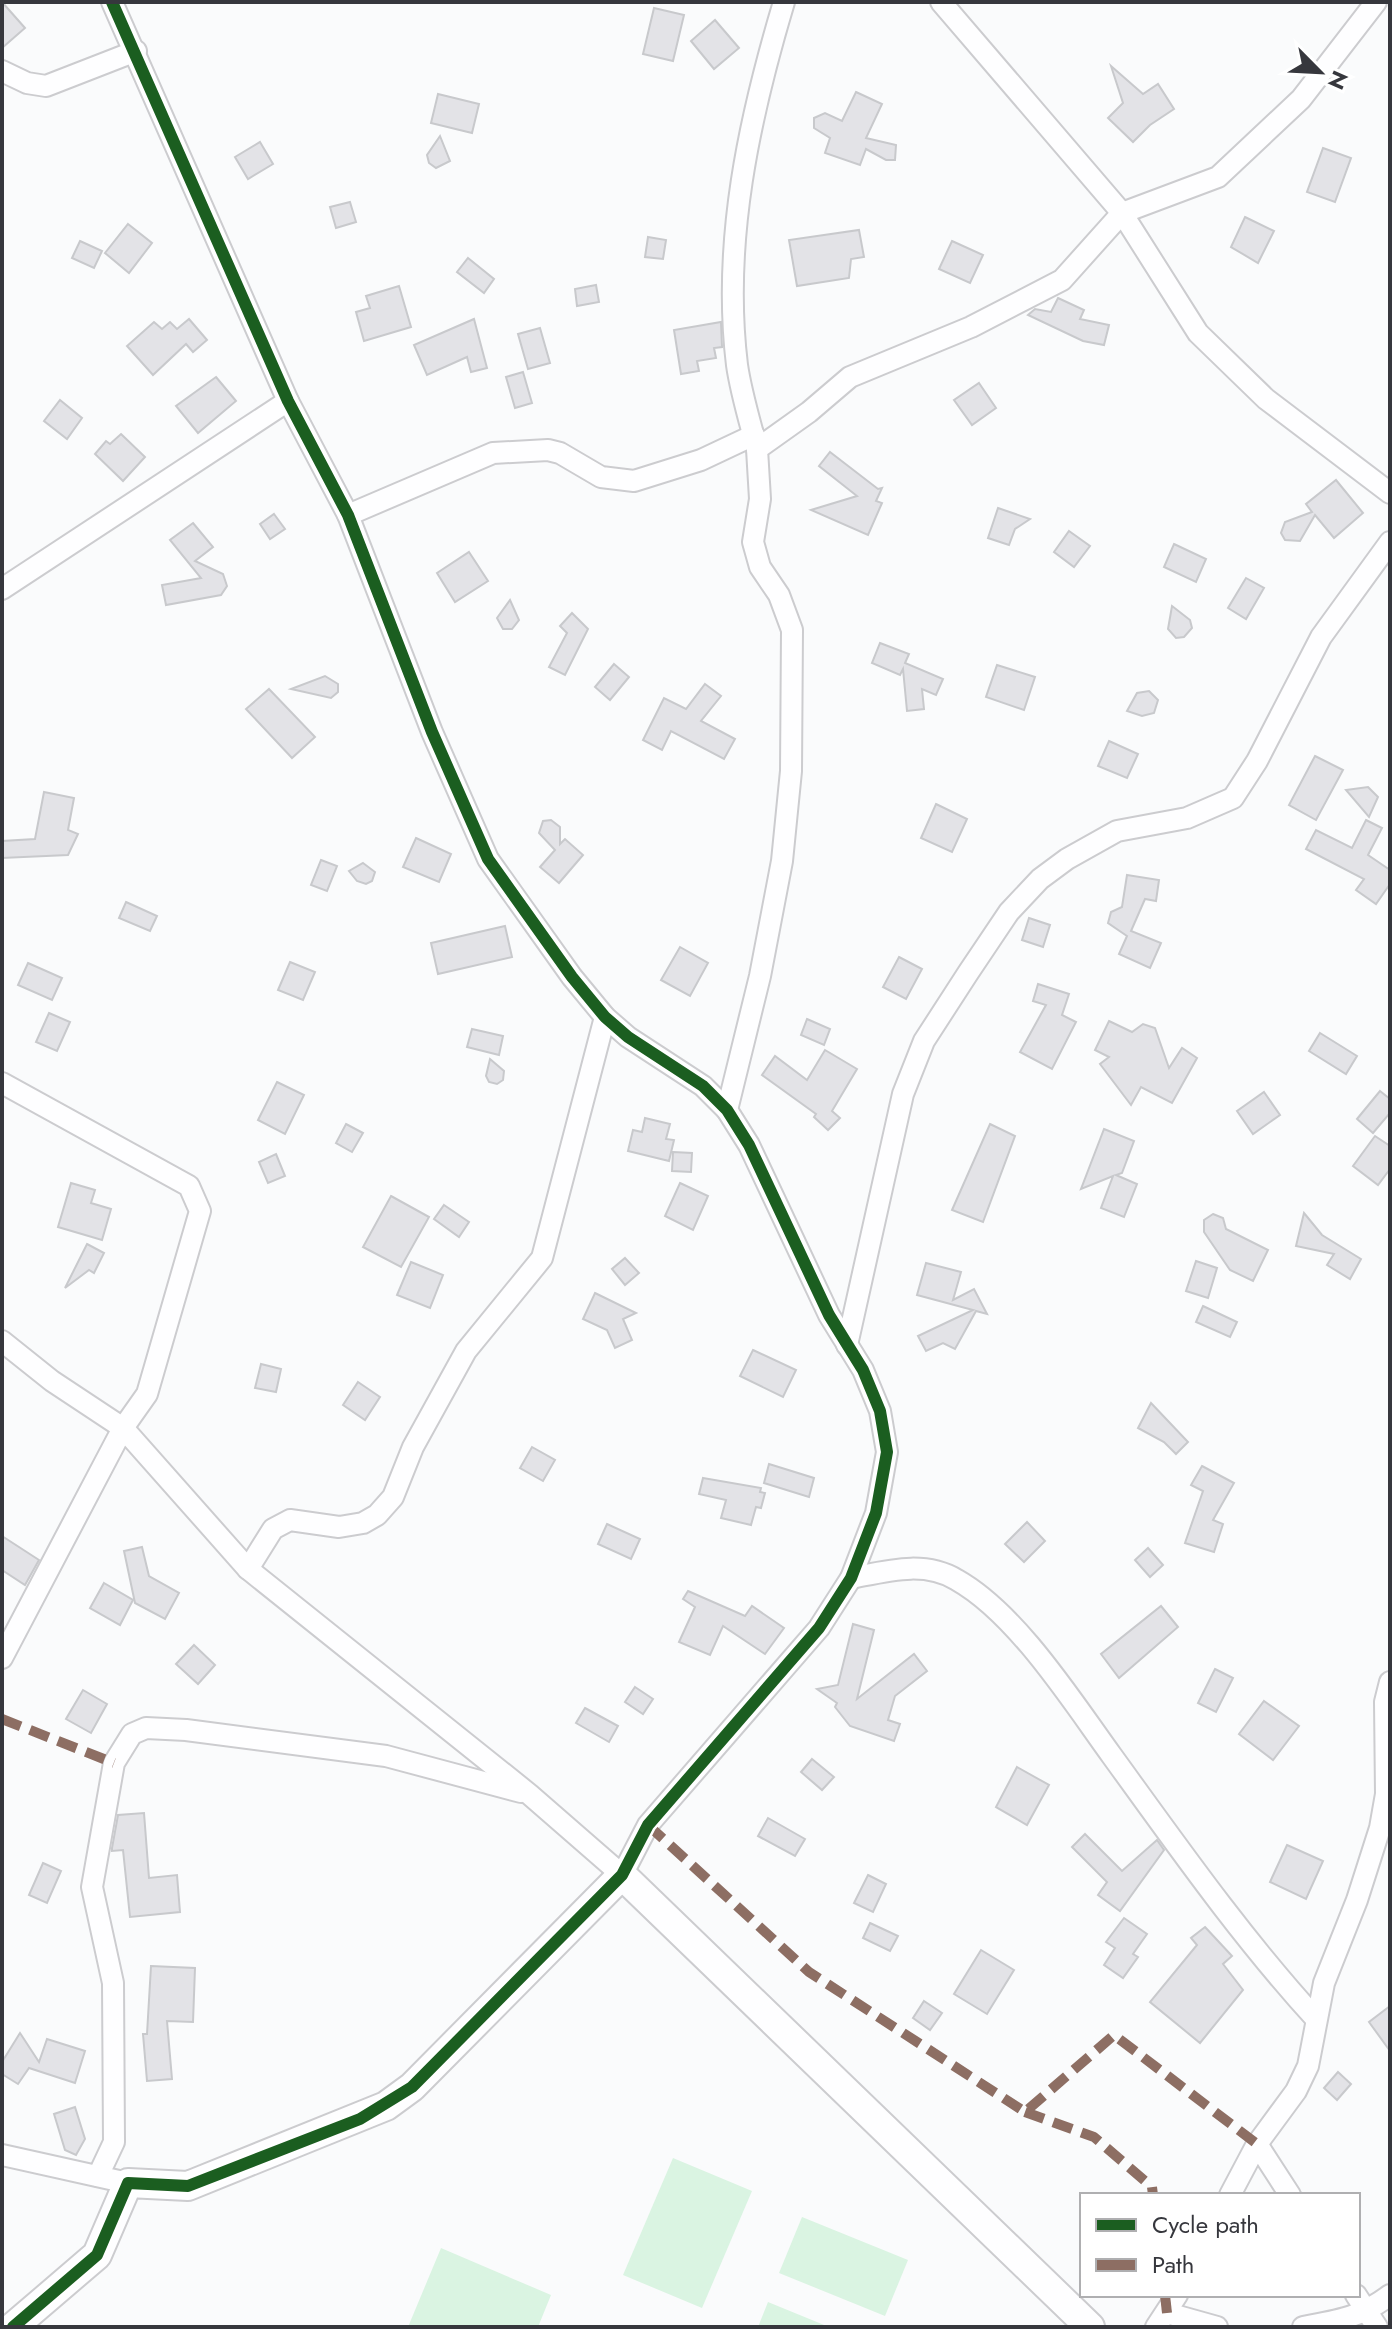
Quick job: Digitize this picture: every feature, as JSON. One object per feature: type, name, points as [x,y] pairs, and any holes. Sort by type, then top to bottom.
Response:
[{"type":"street","points":[[2,2155],[128,2183],[188,2186],[386,2106],[412,2087],[622,1875],[648,1825],[819,1628],[851,1578],[876,1513],[887,1452],[880,1411],[863,1370],[829,1315],[749,1145],[727,1110],[682,1070],[628,1037],[605,1017],[572,977],[488,859],[432,732],[348,515],[288,401],[112,2]]},
{"type":"street","points":[[727,1110],[760,976],[782,861],[791,771],[792,630],[779,595],[760,567],[753,542],[760,499],[755,442],[738,366],[732,274],[744,159],[784,2]]},
{"type":"street","points":[[941,2],[1122,213],[1198,333],[1266,399],[1390,493]]},
{"type":"street","points":[[348,515],[493,453],[548,450],[560,453],[601,477],[634,481],[755,442],[809,412],[850,377],[971,327],[1062,280],[1122,213],[1218,177],[1301,99],[1376,2]]},
{"type":"street","points":[[2,71],[27,83],[46,86],[136,51]]},
{"type":"street","points":[[3,587],[288,401]]},
{"type":"street","points":[[847,1345],[903,1094],[924,1041],[1009,912],[1040,879],[1067,859],[1117,831],[1187,818],[1233,798],[1257,761],[1321,637],[1390,542]]},
{"type":"street","points":[[248,1569],[273,1529],[279,1525],[290,1520],[339,1527],[363,1523],[377,1515],[393,1497],[413,1447],[466,1351],[542,1258],[605,1017]]},
{"type":"street","points":[[2,1083],[189,1186],[200,1211],[147,1394],[123,1428],[2,1658]]},
{"type":"street","points":[[2,1341],[52,1381],[123,1428],[248,1569],[529,1794],[622,1875],[1090,2327]]},
{"type":"street","points":[[851,1578],[895,1569],[926,1569],[957,1579],[992,1606],[1049,1670],[1260,1957],[1316,2019]]},
{"type":"street","points":[[1231,2193],[1257,2144],[1296,2091],[1308,2066],[1324,1983],[1357,1900],[1380,1828],[1389,1760],[1385,1702],[1390,1682]]},
{"type":"street","points":[[98,2176],[114,2142],[113,1983],[92,1887],[114,1763],[132,1734],[146,1728],[186,1730],[386,1756],[529,1794]]},
{"type":"street","points":[[1257,2144],[1289,2193]]},
{"type":"street","points":[[13,2327],[97,2255],[128,2183]]},
{"type":"street","points":[[1303,2327],[1349,2319],[1390,2295]]},
{"type":"street","points":[[1167,2312],[1217,2327]]},
{"type":"green space","points":[[673,2158],[752,2191],[702,2308],[623,2275]]},
{"type":"green space","points":[[802,2217],[908,2260],[885,2316],[779,2273]]},
{"type":"green space","points":[[441,2248],[551,2295],[538,2327],[408,2327]]},
{"type":"green space","points":[[768,2302],[829,2327],[758,2327]]},
{"type":"building","points":[[2,2],[25,28],[2,48]]},
{"type":"building","points":[[654,8],[684,15],[673,61],[643,54]]},
{"type":"building","points":[[715,20],[739,48],[714,69],[691,41]]},
{"type":"building","points":[[1111,66],[1143,94],[1158,84],[1174,109],[1150,125],[1133,142],[1108,118],[1123,103]]},
{"type":"building","points":[[856,92],[882,104],[866,138],[896,145],[895,160],[886,160],[866,149],[860,165],[825,153],[830,138],[814,128],[814,118],[825,113],[842,121]]},
{"type":"building","points":[[438,94],[479,104],[472,133],[431,123]]},
{"type":"building","points":[[440,136],[450,161],[436,168],[429,163],[427,155]]},
{"type":"building","points":[[260,142],[273,164],[248,179],[235,157]]},
{"type":"building","points":[[1323,148],[1351,158],[1335,202],[1307,192]]},
{"type":"building","points":[[350,202],[356,222],[336,228],[330,207]]},
{"type":"building","points":[[1245,217],[1274,231],[1258,263],[1231,247]]},
{"type":"building","points":[[128,224],[152,243],[129,273],[105,253]]},
{"type":"building","points":[[859,230],[864,257],[851,259],[849,278],[797,286],[789,240]]},
{"type":"building","points":[[648,237],[666,240],[663,259],[645,257]]},
{"type":"building","points":[[80,241],[102,251],[94,268],[72,258]]},
{"type":"building","points":[[952,241],[983,255],[970,283],[939,269]]},
{"type":"building","points":[[468,258],[494,279],[484,293],[457,272]]},
{"type":"building","points":[[596,285],[599,302],[577,306],[575,289]]},
{"type":"building","points":[[399,286],[411,327],[364,341],[356,312],[370,308],[366,296]]},
{"type":"building","points":[[1058,298],[1084,310],[1080,319],[1109,325],[1104,345],[1083,341],[1028,315],[1035,309],[1051,312]]},
{"type":"building","points":[[189,319],[207,340],[193,352],[186,344],[153,375],[127,346],[154,322],[162,329],[170,322],[177,329]]},
{"type":"building","points":[[474,319],[487,368],[471,372],[467,357],[427,375],[414,345]]},
{"type":"building","points":[[721,322],[722,347],[714,348],[716,358],[697,361],[699,371],[681,374],[674,330]]},
{"type":"building","points":[[540,328],[550,363],[528,369],[518,334]]},
{"type":"building","points":[[523,372],[532,403],[515,408],[506,377]]},
{"type":"building","points":[[216,377],[236,401],[198,433],[176,406]]},
{"type":"building","points":[[979,383],[996,408],[972,425],[954,400]]},
{"type":"building","points":[[60,400],[82,418],[67,439],[44,421]]},
{"type":"building","points":[[121,434],[145,457],[123,481],[95,454],[106,441],[110,444]]},
{"type":"building","points":[[830,452],[878,489],[882,488],[876,501],[882,503],[868,535],[811,510],[857,496],[819,466]]},
{"type":"building","points":[[1336,480],[1363,513],[1334,538],[1315,515],[1300,541],[1285,540],[1281,533],[1285,522],[1312,512],[1306,504]]},
{"type":"building","points":[[998,508],[1030,519],[1015,529],[1009,545],[988,538]]},
{"type":"building","points":[[274,514],[285,529],[270,539],[260,524]]},
{"type":"building","points":[[193,523],[213,547],[195,561],[223,574],[227,586],[221,595],[166,605],[162,585],[201,578],[170,540]]},
{"type":"building","points":[[1069,531],[1090,546],[1074,567],[1054,552]]},
{"type":"building","points":[[1174,544],[1206,559],[1196,582],[1164,567]]},
{"type":"building","points":[[469,552],[488,581],[455,602],[437,573]]},
{"type":"building","points":[[1246,578],[1264,588],[1246,619],[1228,608]]},
{"type":"building","points":[[510,600],[519,620],[512,629],[503,629],[497,618]]},
{"type":"building","points":[[1172,606],[1190,620],[1192,628],[1184,637],[1176,638],[1168,629]]},
{"type":"building","points":[[572,613],[588,629],[565,675],[549,667],[567,633],[560,626]]},
{"type":"building","points":[[880,643],[909,654],[905,663],[943,679],[936,695],[922,689],[924,709],[907,711],[903,669],[900,675],[872,663]]},
{"type":"building","points":[[614,664],[629,677],[610,700],[595,687]]},
{"type":"building","points":[[997,665],[1035,677],[1024,710],[986,697]]},
{"type":"building","points":[[325,676],[338,684],[338,692],[331,698],[291,689]]},
{"type":"building","points":[[705,684],[721,696],[701,721],[735,739],[724,759],[671,731],[662,750],[643,740],[664,698],[686,709]]},
{"type":"building","points":[[269,689],[315,737],[292,758],[246,709]]},
{"type":"building","points":[[1149,691],[1158,700],[1154,713],[1142,716],[1127,711],[1137,693]]},
{"type":"building","points":[[1109,741],[1138,754],[1127,778],[1098,766]]},
{"type":"building","points":[[1315,756],[1343,770],[1316,820],[1289,805]]},
{"type":"building","points":[[1368,787],[1378,797],[1369,817],[1346,790]]},
{"type":"building","points":[[44,792],[74,798],[68,830],[78,834],[68,855],[2,858],[2,841],[35,839]]},
{"type":"building","points":[[936,804],[967,819],[952,852],[921,838]]},
{"type":"building","points":[[551,820],[560,827],[560,844],[565,839],[583,855],[559,883],[540,867],[555,850],[539,833],[543,821]]},
{"type":"building","points":[[1366,820],[1382,828],[1368,855],[1390,870],[1390,884],[1376,904],[1356,890],[1364,879],[1306,849],[1316,830],[1352,848]]},
{"type":"building","points":[[416,838],[451,854],[439,882],[403,867]]},
{"type":"building","points":[[321,860],[337,866],[327,891],[311,885]]},
{"type":"building","points":[[363,863],[375,872],[372,881],[366,884],[357,881],[349,871]]},
{"type":"building","points":[[1127,875],[1159,880],[1156,901],[1145,899],[1131,931],[1161,943],[1150,968],[1119,954],[1127,936],[1108,923],[1111,912],[1122,907]]},
{"type":"building","points":[[126,902],[157,916],[150,931],[119,918]]},
{"type":"building","points":[[1029,918],[1050,925],[1043,947],[1022,940]]},
{"type":"building","points":[[505,926],[512,957],[438,974],[431,943]]},
{"type":"building","points":[[680,947],[708,963],[690,996],[661,980]]},
{"type":"building","points":[[899,957],[922,969],[906,999],[883,987]]},
{"type":"building","points":[[290,962],[315,972],[303,1000],[278,990]]},
{"type":"building","points":[[28,963],[62,978],[52,1000],[18,985]]},
{"type":"building","points":[[1038,984],[1069,994],[1062,1015],[1076,1022],[1052,1069],[1020,1052],[1046,1005],[1033,1001]]},
{"type":"building","points":[[49,1013],[70,1022],[57,1051],[36,1042]]},
{"type":"building","points":[[807,1019],[830,1029],[824,1045],[801,1035]]},
{"type":"building","points":[[1109,1021],[1132,1032],[1143,1024],[1155,1028],[1169,1068],[1182,1048],[1197,1058],[1172,1103],[1141,1087],[1131,1105],[1100,1064],[1109,1057],[1095,1050]]},
{"type":"building","points":[[472,1029],[503,1036],[499,1055],[467,1047]]},
{"type":"building","points":[[1320,1033],[1357,1056],[1346,1074],[1309,1051]]},
{"type":"building","points":[[825,1050],[857,1069],[832,1111],[840,1118],[828,1130],[814,1117],[816,1114],[762,1075],[775,1056],[807,1080]]},
{"type":"building","points":[[490,1059],[504,1071],[503,1080],[497,1084],[489,1082],[486,1076]]},
{"type":"building","points":[[277,1082],[304,1095],[285,1134],[258,1120]]},
{"type":"building","points":[[1380,1091],[1390,1099],[1390,1113],[1373,1133],[1357,1119]]},
{"type":"building","points":[[1264,1092],[1280,1115],[1253,1134],[1237,1111]]},
{"type":"building","points":[[645,1118],[670,1124],[666,1139],[674,1140],[669,1161],[628,1151],[633,1130],[642,1132]]},
{"type":"building","points":[[346,1124],[363,1133],[352,1152],[336,1143]]},
{"type":"building","points":[[990,1124],[1015,1136],[983,1222],[952,1210]]},
{"type":"building","points":[[1104,1129],[1134,1141],[1122,1173],[1116,1175],[1137,1184],[1124,1217],[1101,1208],[1113,1176],[1081,1189]]},
{"type":"building","points":[[1375,1136],[1390,1146],[1390,1169],[1378,1185],[1353,1166]]},
{"type":"building","points":[[673,1152],[692,1153],[691,1172],[672,1171]]},
{"type":"building","points":[[276,1154],[285,1176],[268,1183],[259,1162]]},
{"type":"building","points":[[71,1183],[95,1190],[91,1203],[111,1209],[102,1240],[58,1227]]},
{"type":"building","points":[[680,1183],[708,1196],[693,1230],[665,1216]]},
{"type":"building","points":[[391,1196],[429,1217],[401,1267],[363,1247]]},
{"type":"building","points":[[444,1205],[469,1222],[459,1237],[434,1219]]},
{"type":"building","points":[[1304,1213],[1322,1235],[1361,1259],[1350,1279],[1327,1265],[1334,1254],[1296,1246]]},
{"type":"building","points":[[1213,1214],[1223,1218],[1226,1229],[1268,1250],[1253,1281],[1230,1270],[1204,1232],[1204,1220]]},
{"type":"building","points":[[87,1244],[104,1253],[94,1273],[89,1270],[65,1288]]},
{"type":"building","points":[[625,1258],[639,1273],[625,1285],[612,1269]]},
{"type":"building","points":[[1196,1261],[1217,1268],[1208,1298],[1186,1291]]},
{"type":"building","points":[[411,1262],[443,1275],[430,1308],[397,1295]]},
{"type":"building","points":[[926,1263],[961,1272],[953,1300],[974,1289],[987,1314],[976,1311],[955,1349],[943,1343],[926,1351],[918,1336],[973,1310],[917,1295]]},
{"type":"building","points":[[595,1293],[636,1313],[623,1319],[632,1340],[615,1348],[607,1330],[583,1319]]},
{"type":"building","points":[[1203,1306],[1237,1322],[1230,1337],[1196,1322]]},
{"type":"building","points":[[753,1350],[796,1370],[783,1397],[740,1376]]},
{"type":"building","points":[[261,1364],[281,1369],[276,1392],[255,1388]]},
{"type":"building","points":[[358,1382],[380,1397],[365,1420],[343,1405]]},
{"type":"building","points":[[1151,1403],[1188,1442],[1176,1454],[1164,1442],[1138,1428]]},
{"type":"building","points":[[532,1447],[555,1460],[543,1481],[520,1468]]},
{"type":"building","points":[[769,1464],[814,1478],[809,1497],[764,1483]]},
{"type":"building","points":[[1202,1466],[1234,1483],[1213,1520],[1223,1524],[1214,1552],[1185,1543],[1203,1491],[1191,1485]]},
{"type":"building","points":[[703,1478],[761,1488],[760,1492],[765,1493],[761,1508],[756,1507],[751,1525],[721,1518],[726,1500],[699,1494]]},
{"type":"building","points":[[1027,1522],[1045,1541],[1024,1562],[1005,1544]]},
{"type":"building","points":[[607,1524],[640,1539],[631,1559],[598,1544]]},
{"type":"building","points":[[2,1536],[39,1560],[25,1585],[2,1570]]},
{"type":"building","points":[[142,1547],[149,1576],[179,1593],[165,1619],[135,1603],[124,1551]]},
{"type":"building","points":[[1148,1548],[1163,1565],[1150,1577],[1135,1560]]},
{"type":"building","points":[[104,1583],[133,1600],[120,1625],[90,1608]]},
{"type":"building","points":[[688,1591],[745,1616],[752,1606],[784,1628],[765,1654],[723,1626],[710,1655],[679,1642],[695,1607],[683,1599]]},
{"type":"building","points":[[1161,1606],[1178,1627],[1119,1678],[1101,1654]]},
{"type":"building","points":[[853,1624],[874,1630],[857,1699],[914,1654],[927,1671],[895,1696],[888,1720],[900,1724],[894,1741],[850,1726],[835,1707],[837,1703],[817,1689],[838,1685]]},
{"type":"building","points":[[194,1645],[215,1665],[198,1684],[176,1664]]},
{"type":"building","points":[[1215,1669],[1233,1678],[1216,1712],[1198,1703]]},
{"type":"building","points":[[635,1687],[653,1699],[643,1714],[625,1702]]},
{"type":"building","points":[[83,1690],[107,1704],[91,1733],[66,1719]]},
{"type":"building","points":[[1264,1701],[1299,1726],[1273,1760],[1239,1734]]},
{"type":"building","points":[[585,1708],[618,1726],[609,1742],[576,1723]]},
{"type":"building","points":[[812,1759],[834,1777],[822,1790],[801,1772]]},
{"type":"building","points":[[1017,1767],[1049,1785],[1027,1825],[996,1807]]},
{"type":"building","points":[[144,1813],[149,1878],[177,1875],[180,1912],[130,1917],[123,1850],[112,1851],[112,1848],[118,1815]]},
{"type":"building","points":[[768,1818],[805,1839],[795,1856],[758,1836]]},
{"type":"building","points":[[1085,1834],[1122,1871],[1157,1840],[1164,1850],[1120,1911],[1098,1895],[1107,1882],[1072,1847]]},
{"type":"building","points":[[1287,1845],[1323,1861],[1306,1899],[1270,1882]]},
{"type":"building","points":[[43,1863],[61,1871],[47,1903],[29,1895]]},
{"type":"building","points":[[868,1875],[886,1884],[873,1912],[854,1903]]},
{"type":"building","points":[[1124,1918],[1147,1934],[1133,1954],[1138,1957],[1123,1978],[1104,1965],[1115,1948],[1106,1942]]},
{"type":"building","points":[[870,1923],[898,1936],[890,1951],[863,1938]]},
{"type":"building","points":[[1205,1927],[1232,1956],[1223,1964],[1243,1990],[1200,2043],[1150,2002],[1197,1945],[1191,1938]]},
{"type":"building","points":[[981,1950],[1014,1970],[987,2014],[954,1994]]},
{"type":"building","points":[[151,1966],[195,1968],[193,2022],[167,2021],[172,2079],[147,2081],[143,2034],[147,2034]]},
{"type":"building","points":[[924,2001],[942,2013],[930,2030],[913,2018]]},
{"type":"building","points":[[1390,2006],[1390,2051],[1369,2022]]},
{"type":"building","points":[[20,2033],[39,2062],[47,2039],[85,2051],[75,2083],[29,2068],[18,2084],[2,2074],[2,2062]]},
{"type":"building","points":[[1338,2072],[1351,2084],[1337,2100],[1324,2088]]},
{"type":"building","points":[[75,2107],[85,2139],[76,2155],[65,2150],[54,2114]]},
{"type":"marked path","points":[[2,1719],[114,1763]]},
{"type":"marked path","points":[[648,1825],[809,1972],[1025,2112],[1114,2035],[1257,2144]]},
{"type":"marked path","points":[[1025,2112],[1094,2137],[1152,2187],[1153,2193]]},
{"type":"marked path","points":[[1165,2297],[1167,2313]]},
{"type":"cycle path","points":[[13,2327],[97,2255],[128,2183],[188,2186],[360,2119],[412,2087],[622,1875],[648,1825],[819,1628],[851,1578],[876,1513],[887,1452],[880,1411],[863,1370],[829,1315],[749,1145],[727,1110],[703,1086],[628,1037],[605,1017],[572,977],[488,859],[432,732],[348,515],[288,401],[112,2]]}]
